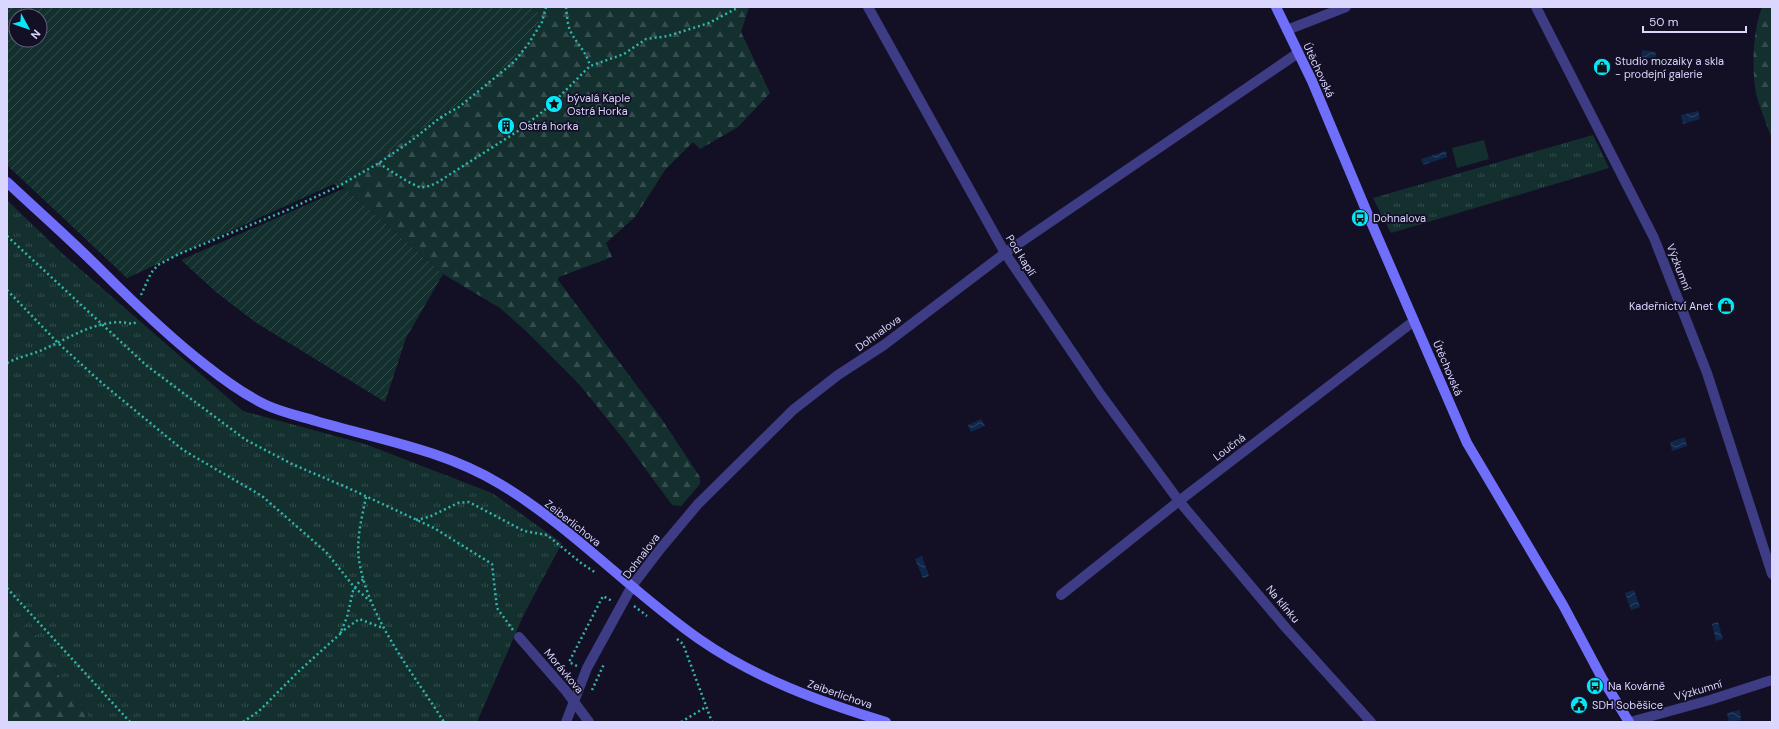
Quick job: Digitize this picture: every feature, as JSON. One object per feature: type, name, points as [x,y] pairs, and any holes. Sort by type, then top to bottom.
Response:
[{"type":"street","name":"Pod kaplí","points":[[868,7],[1005,253],[1101,395],[1179,500]]},
{"type":"street","name":"Útěchovská","points":[[1276,7],[1312,81],[1370,222],[1467,443],[1563,605],[1603,680],[1629,722]]},
{"type":"street","points":[[1287,30],[1346,7]]},
{"type":"street","name":"Výzkumní","points":[[1536,7],[1654,238],[1707,373],[1772,574]]},
{"type":"street","name":"Dohnalova","points":[[566,722],[587,668],[632,586],[661,548],[698,504],[793,410],[838,375],[884,345],[1005,253],[1298,53]]},
{"type":"street","name":"Zeiberlichova","points":[[7,182],[87,257],[136,306],[178,344],[226,382],[250,397],[268,406],[357,433],[437,454],[476,471],[499,483],[529,503],[692,634],[741,665],[794,691],[851,712],[886,722]]},
{"type":"street","name":"Loučná","points":[[1061,595],[1179,500],[1414,321]]},
{"type":"street","name":"Na klínku","points":[[1179,500],[1286,628],[1371,722]]},
{"type":"street","name":"Morávkova","points":[[519,637],[574,700],[589,722]]},
{"type":"street","name":"Výzkumní","points":[[1629,722],[1710,700],[1772,680]]},
{"type":"path","points":[[7,362],[58,343],[92,327],[118,323],[136,323],[138,318],[136,306],[151,273],[158,265],[180,254],[298,205],[337,187],[379,163],[411,141],[441,117],[459,107],[514,62],[529,43],[542,22],[546,7]]},
{"type":"path","points":[[566,7],[569,28],[579,45],[586,53],[590,66]]},
{"type":"path","points":[[379,163],[388,170],[418,187],[428,186],[438,182],[518,131],[551,105],[590,66],[624,54],[646,39],[668,36],[709,23],[739,7]]},
{"type":"path","points":[[441,117],[444,121]]},
{"type":"path","points":[[7,236],[147,366],[246,440],[294,465],[434,528],[492,564],[497,608],[519,637]]},
{"type":"path","points":[[7,290],[58,343],[103,384],[183,450],[262,496],[326,552],[355,588],[370,601]]},
{"type":"path","points":[[366,497],[359,534],[359,559],[370,601],[384,628],[444,722]]},
{"type":"path","points":[[416,520],[429,517],[458,503],[469,502],[524,531],[547,535],[581,563],[598,574]]},
{"type":"path","points":[[340,634],[347,617],[355,588],[364,579]]},
{"type":"path","points":[[7,588],[130,722]]},
{"type":"path","points":[[576,672],[578,666],[569,662],[603,596],[612,602],[615,597]]},
{"type":"path","points":[[631,612],[634,606]]},
{"type":"path","points":[[243,722],[259,710],[299,671],[359,619],[384,628]]},
{"type":"path","points":[[684,644],[712,722]]},
{"type":"path","points":[[583,713],[606,661]]},
{"type":"path","points":[[681,722],[706,707]]},
{"type":"green space","points":[[7,7],[534,7],[541,18],[513,59],[455,107],[381,157],[334,184],[127,278],[7,165]]},
{"type":"green space","points":[[534,7],[749,7],[741,32],[770,93],[738,127],[700,149],[693,142],[665,170],[635,217],[606,243],[612,257],[559,277],[558,280],[661,418],[700,477],[700,484],[681,506],[672,505],[625,441],[579,384],[526,331],[500,308],[443,274],[345,188],[334,184],[381,157],[455,107],[541,18]]},
{"type":"green space","points":[[1762,7],[1772,7],[1772,140],[1758,100],[1754,77],[1755,36]]},
{"type":"green space","points":[[1593,135],[1609,168],[1391,233],[1373,198]]},
{"type":"green space","points":[[1484,140],[1489,159],[1457,168],[1452,148]]},
{"type":"green space","points":[[345,188],[443,274],[406,338],[385,402],[255,322],[216,292],[181,260]]},
{"type":"green space","points":[[7,200],[64,255],[243,411],[365,444],[492,493],[562,543],[524,614],[477,722],[92,722],[48,660],[36,635],[7,613]]},
{"type":"green space","points":[[7,613],[36,635],[48,660],[92,722],[7,722]]},
{"type":"water","points":[[1642,50],[1656,52],[1655,59],[1641,57]]},
{"type":"water","points":[[1698,111],[1700,119],[1683,124],[1681,115]]},
{"type":"water","points":[[1446,151],[1447,157],[1423,165],[1421,159]]},
{"type":"water","points":[[981,419],[985,426],[971,432],[968,425]]},
{"type":"water","points":[[1685,437],[1687,446],[1672,451],[1670,442]]},
{"type":"water","points":[[922,556],[929,576],[923,578],[915,559]]},
{"type":"water","points":[[1634,590],[1640,607],[1631,610],[1625,593]]},
{"type":"water","points":[[1718,622],[1723,639],[1716,641],[1712,624]]},
{"type":"water","points":[[1740,710],[1741,720],[1729,722],[1727,713]]},
{"type":"place","name":"Studio mozaiky a skla - prodejní galerie","points":[[1602,67]]},
{"type":"place","name":"bývalá Kaple Ostrá Horka","points":[[554,104]]},
{"type":"place","name":"Ostrá horka","points":[[506,126]]},
{"type":"place","name":"Dohnalova","points":[[1360,218]]},
{"type":"place","name":"Kadeřnictví Anet","points":[[1726,306]]},
{"type":"place","name":"Na Kovárně","points":[[1595,686]]},
{"type":"place","name":"SDH Soběšice","points":[[1579,705]]}]
